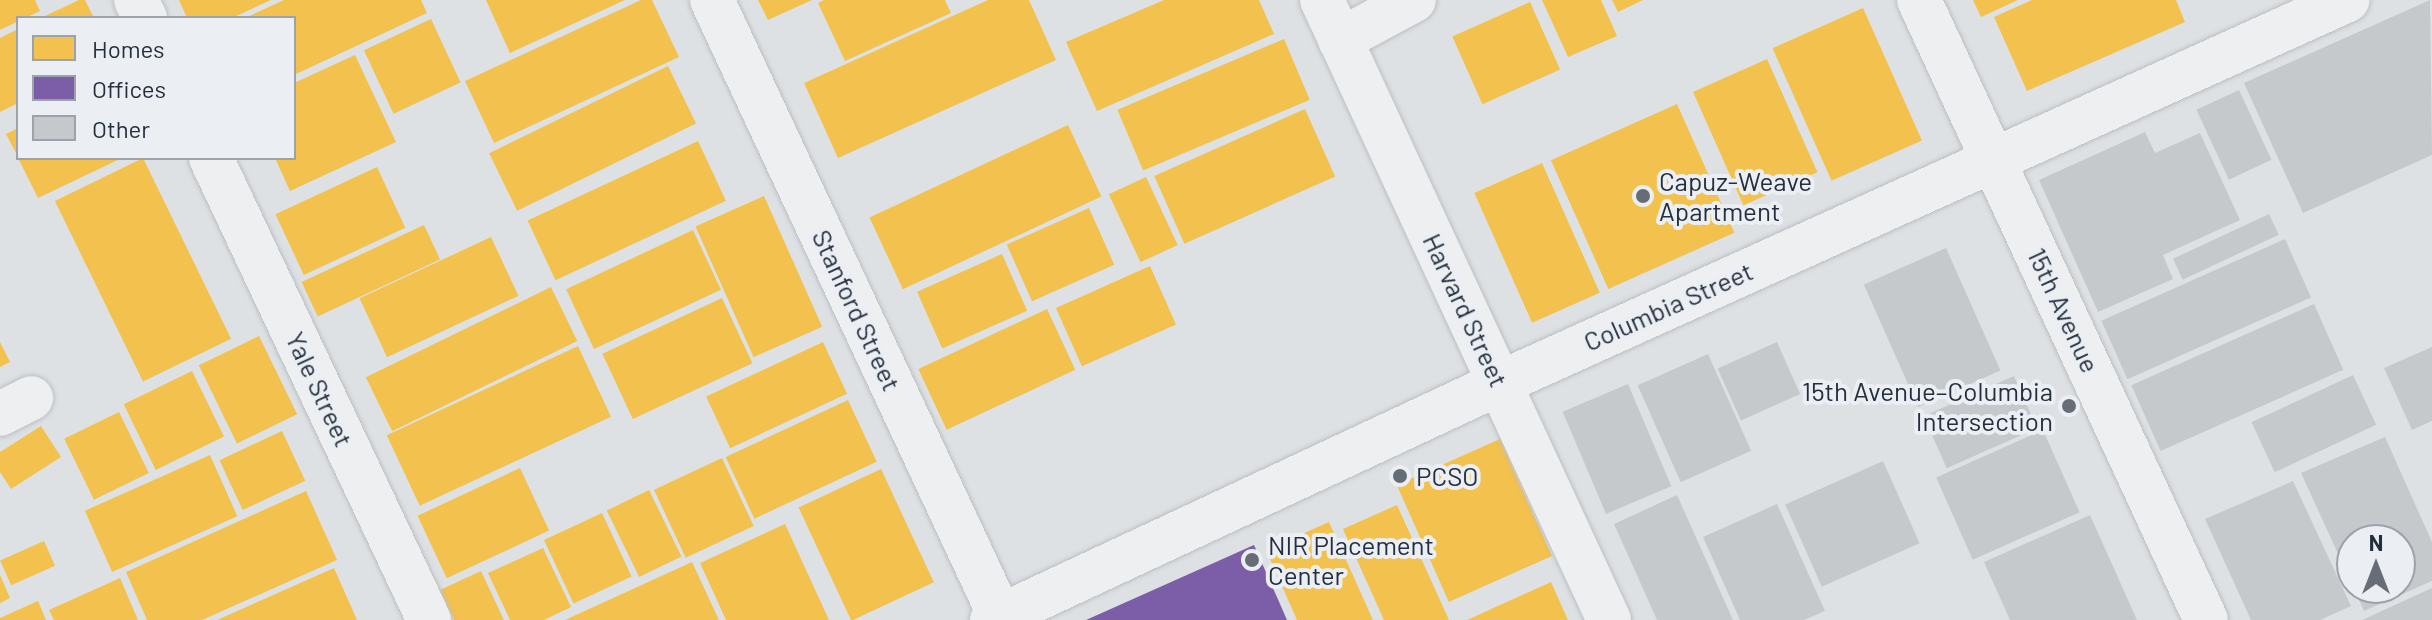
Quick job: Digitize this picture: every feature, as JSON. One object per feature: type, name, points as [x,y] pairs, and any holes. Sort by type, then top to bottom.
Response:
[{"type":"street","name":"Stanford Street","points":[[712,0],[998,619]]},
{"type":"street","name":"Harvard Street","points":[[1322,0],[1609,620]]},
{"type":"street","points":[[1340,40],[1414,0]]},
{"type":"street","name":"15th Avenue","points":[[1919,0],[2206,620]]},
{"type":"street","name":"Columbia Street","points":[[998,619],[1500,383],[2348,0]]},
{"type":"street","name":"Yale Street","points":[[212,160],[429,620]]},
{"type":"building: Homes","points":[[0,0],[35,0],[40,11],[29,16],[16,16],[16,22],[0,30]]},
{"type":"building: Homes","points":[[85,0],[93,16],[45,16]]},
{"type":"building: Homes","points":[[179,0],[271,0],[236,16],[186,16]]},
{"type":"building: Homes","points":[[284,0],[421,0],[427,13],[296,74],[296,16],[249,16]]},
{"type":"building: Homes","points":[[486,0],[625,0],[510,53]]},
{"type":"building: Homes","points":[[641,0],[652,0],[679,57],[494,143],[465,81]]},
{"type":"building: Homes","points":[[758,0],[812,0],[768,20]]},
{"type":"building: Homes","points":[[824,0],[945,0],[951,13],[845,61],[818,3]]},
{"type":"building: Homes","points":[[988,0],[1029,0],[1056,60],[838,158],[804,83]]},
{"type":"building: Homes","points":[[1164,0],[1259,0],[1274,34],[1097,111],[1066,42]]},
{"type":"building: Homes","points":[[1542,0],[1601,0],[1617,36],[1568,57]]},
{"type":"building: Homes","points":[[1612,0],[1643,0],[1618,12]]},
{"type":"building: Homes","points":[[1973,0],[2018,0],[1981,17]]},
{"type":"building: Homes","points":[[2032,0],[2176,0],[2185,22],[2027,91],[1994,17]]},
{"type":"building: Homes","points":[[1530,2],[1560,70],[1482,104],[1452,37]]},
{"type":"building: Homes","points":[[1863,8],[1922,140],[1832,181],[1773,48]]},
{"type":"building: Homes","points":[[431,19],[461,82],[394,114],[364,50]]},
{"type":"building: Homes","points":[[16,30],[16,104],[0,112],[0,38]]},
{"type":"building: Homes","points":[[1284,39],[1310,100],[1143,170],[1117,110]]},
{"type":"building: Homes","points":[[355,55],[396,142],[290,191],[276,160],[296,160],[296,82]]},
{"type":"building: Homes","points":[[1767,59],[1817,172],[1743,205],[1693,92]]},
{"type":"building: Homes","points":[[668,66],[696,124],[517,211],[489,153]]},
{"type":"building: Homes","name":"Capuz-Weave Apartment","points":[[1677,104],[1734,233],[1608,289],[1551,160]]},
{"type":"building: Homes","points":[[1305,109],[1335,177],[1184,244],[1154,176]]},
{"type":"building: Homes","points":[[1068,125],[1101,197],[903,289],[870,218]]},
{"type":"building: Homes","points":[[16,129],[16,153],[6,134]]},
{"type":"building: Homes","points":[[698,141],[726,201],[556,280],[528,220]]},
{"type":"building: Homes","points":[[19,160],[118,160],[38,198]]},
{"type":"building: Homes","points":[[139,160],[144,160],[231,339],[143,382],[55,201]]},
{"type":"building: Homes","points":[[1542,163],[1600,293],[1532,323],[1474,193]]},
{"type":"building: Homes","points":[[377,167],[405,228],[304,275],[275,214]]},
{"type":"building: Homes","points":[[1146,177],[1178,245],[1141,262],[1109,194]]},
{"type":"building: Homes","points":[[764,196],[822,327],[754,357],[695,227]]},
{"type":"building: Homes","points":[[1089,208],[1114,265],[1032,301],[1007,245]]},
{"type":"building: Homes","points":[[424,225],[440,259],[318,316],[302,282]]},
{"type":"building: Homes","points":[[693,230],[721,290],[594,349],[566,289]]},
{"type":"building: Homes","points":[[491,237],[518,296],[387,357],[360,298]]},
{"type":"building: Homes","points":[[1002,254],[1027,311],[942,348],[917,292]]},
{"type":"building: Homes","points":[[1150,266],[1176,324],[1082,366],[1056,308]]},
{"type":"building: Homes","points":[[551,287],[577,341],[392,431],[366,377]]},
{"type":"building: Homes","points":[[722,298],[752,363],[633,419],[602,354]]},
{"type":"building: Homes","points":[[1047,309],[1075,370],[947,430],[918,369]]},
{"type":"building: Homes","points":[[259,336],[297,414],[237,444],[199,365]]},
{"type":"building: Homes","points":[[0,342],[10,362],[0,367]]},
{"type":"building: Homes","points":[[823,342],[847,394],[730,448],[706,397]]},
{"type":"building: Homes","points":[[578,346],[611,417],[420,506],[387,435]]},
{"type":"building: Homes","points":[[192,371],[224,437],[156,470],[124,404]]},
{"type":"building: Homes","points":[[848,400],[877,462],[754,519],[726,457]]},
{"type":"building: Homes","points":[[119,412],[149,473],[94,500],[64,439]]},
{"type":"building: Homes","points":[[41,426],[61,457],[11,489],[0,472],[0,452]]},
{"type":"building: Homes","points":[[282,431],[305,481],[243,510],[219,460]]},
{"type":"building: Homes","points":[[1500,439],[1552,556],[1449,602],[1397,485]]},
{"type":"building: Homes","points":[[210,455],[237,516],[112,572],[85,511]]},
{"type":"building: Homes","points":[[722,458],[754,526],[686,558],[654,490]]},
{"type":"building: Homes","points":[[520,468],[549,531],[447,578],[418,516]]},
{"type":"building: Homes","points":[[881,469],[934,582],[851,620],[799,507]]},
{"type":"building: Homes","points":[[649,490],[681,557],[639,577],[607,511]]},
{"type":"building: Homes","points":[[306,491],[337,560],[202,620],[147,620],[126,572]]},
{"type":"building: Homes","points":[[1397,505],[1449,620],[1384,620],[1343,529]]},
{"type":"building: Homes","points":[[602,513],[632,576],[574,603],[544,540]]},
{"type":"building: Homes","points":[[1329,522],[1373,620],[1297,620],[1266,550]]},
{"type":"building: Homes","points":[[785,524],[829,620],[726,620],[700,563]]},
{"type":"building: Homes","points":[[44,541],[55,566],[11,585],[0,561]]},
{"type":"building: Homes","points":[[543,548],[571,607],[544,620],[510,620],[488,573]]},
{"type":"building: Homes","points":[[692,562],[719,620],[565,620]]},
{"type":"building: Homes","points":[[334,568],[357,620],[217,620]]},
{"type":"building: Homes","points":[[481,571],[504,620],[454,620],[440,590]]},
{"type":"building: Homes","points":[[0,575],[10,598],[0,603]]},
{"type":"building: Homes","points":[[120,578],[138,620],[54,620],[49,610]]},
{"type":"building: Homes","points":[[1551,582],[1568,620],[1467,620]]},
{"type":"building: Homes","points":[[38,601],[46,620],[0,620],[0,618]]},
{"type":"building: Offices","points":[[1254,545],[1287,620],[1086,620]]},
{"type":"building: Other","points":[[2430,0],[2432,155],[2303,213],[2244,83]]},
{"type":"building: Other","points":[[2239,90],[2272,160],[2229,180],[2196,110]]},
{"type":"building: Other","points":[[2145,132],[2155,153],[2200,133],[2240,220],[2163,255],[2173,279],[2098,312],[2039,180]]},
{"type":"building: Other","points":[[2269,214],[2279,235],[2183,280],[2173,259]]},
{"type":"building: Other","points":[[2285,239],[2311,297],[2127,379],[2101,321]]},
{"type":"building: Other","points":[[1946,248],[2001,370],[1918,407],[1864,285]]},
{"type":"building: Other","points":[[2314,304],[2343,370],[2161,451],[2131,385]]},
{"type":"building: Other","points":[[1777,342],[1800,394],[1741,421],[1718,368]]},
{"type":"building: Other","points":[[2432,347],[2432,421],[2412,430],[2384,368]]},
{"type":"building: Other","points":[[1708,354],[1751,451],[1681,482],[1638,385]]},
{"type":"building: Other","points":[[2353,375],[2376,425],[2275,472],[2251,422]]},
{"type":"building: Other","points":[[2014,376],[2037,428],[1947,468],[1924,416]]},
{"type":"building: Other","points":[[1628,384],[1671,486],[1606,514],[1563,412]]},
{"type":"building: Other","points":[[2043,430],[2080,512],[1973,560],[1936,478]]},
{"type":"building: Other","points":[[2385,437],[2432,542],[2432,581],[2416,588],[2416,524],[2336,524],[2336,549],[2301,473]]},
{"type":"building: Other","points":[[1883,461],[1920,543],[1822,587],[1785,505]]},
{"type":"building: Other","points":[[2293,481],[2336,574],[2336,604],[2351,606],[2320,620],[2251,620],[2205,519]]},
{"type":"building: Other","points":[[1677,495],[1733,620],[1657,620],[1614,524]]},
{"type":"building: Other","points":[[1777,504],[1825,611],[1804,620],[1740,620],[1703,537]]},
{"type":"building: Other","points":[[2090,515],[2137,620],[2010,620],[1984,562]]},
{"type":"building: Other","points":[[2432,588],[2432,620],[2362,620],[2397,604],[2416,604],[2416,595]]},
{"type":"building: Other","points":[[2361,604],[2380,604],[2364,611]]},
{"type":"place","name":"Capuz-Weave Apartment","points":[[1643,196]]},
{"type":"place","name":"15th Avenue–Columbia Intersection","points":[[2069,406]]},
{"type":"place","name":"PCSO","points":[[1400,476]]},
{"type":"place","name":"NIR Placement Center","points":[[1252,560]]}]
